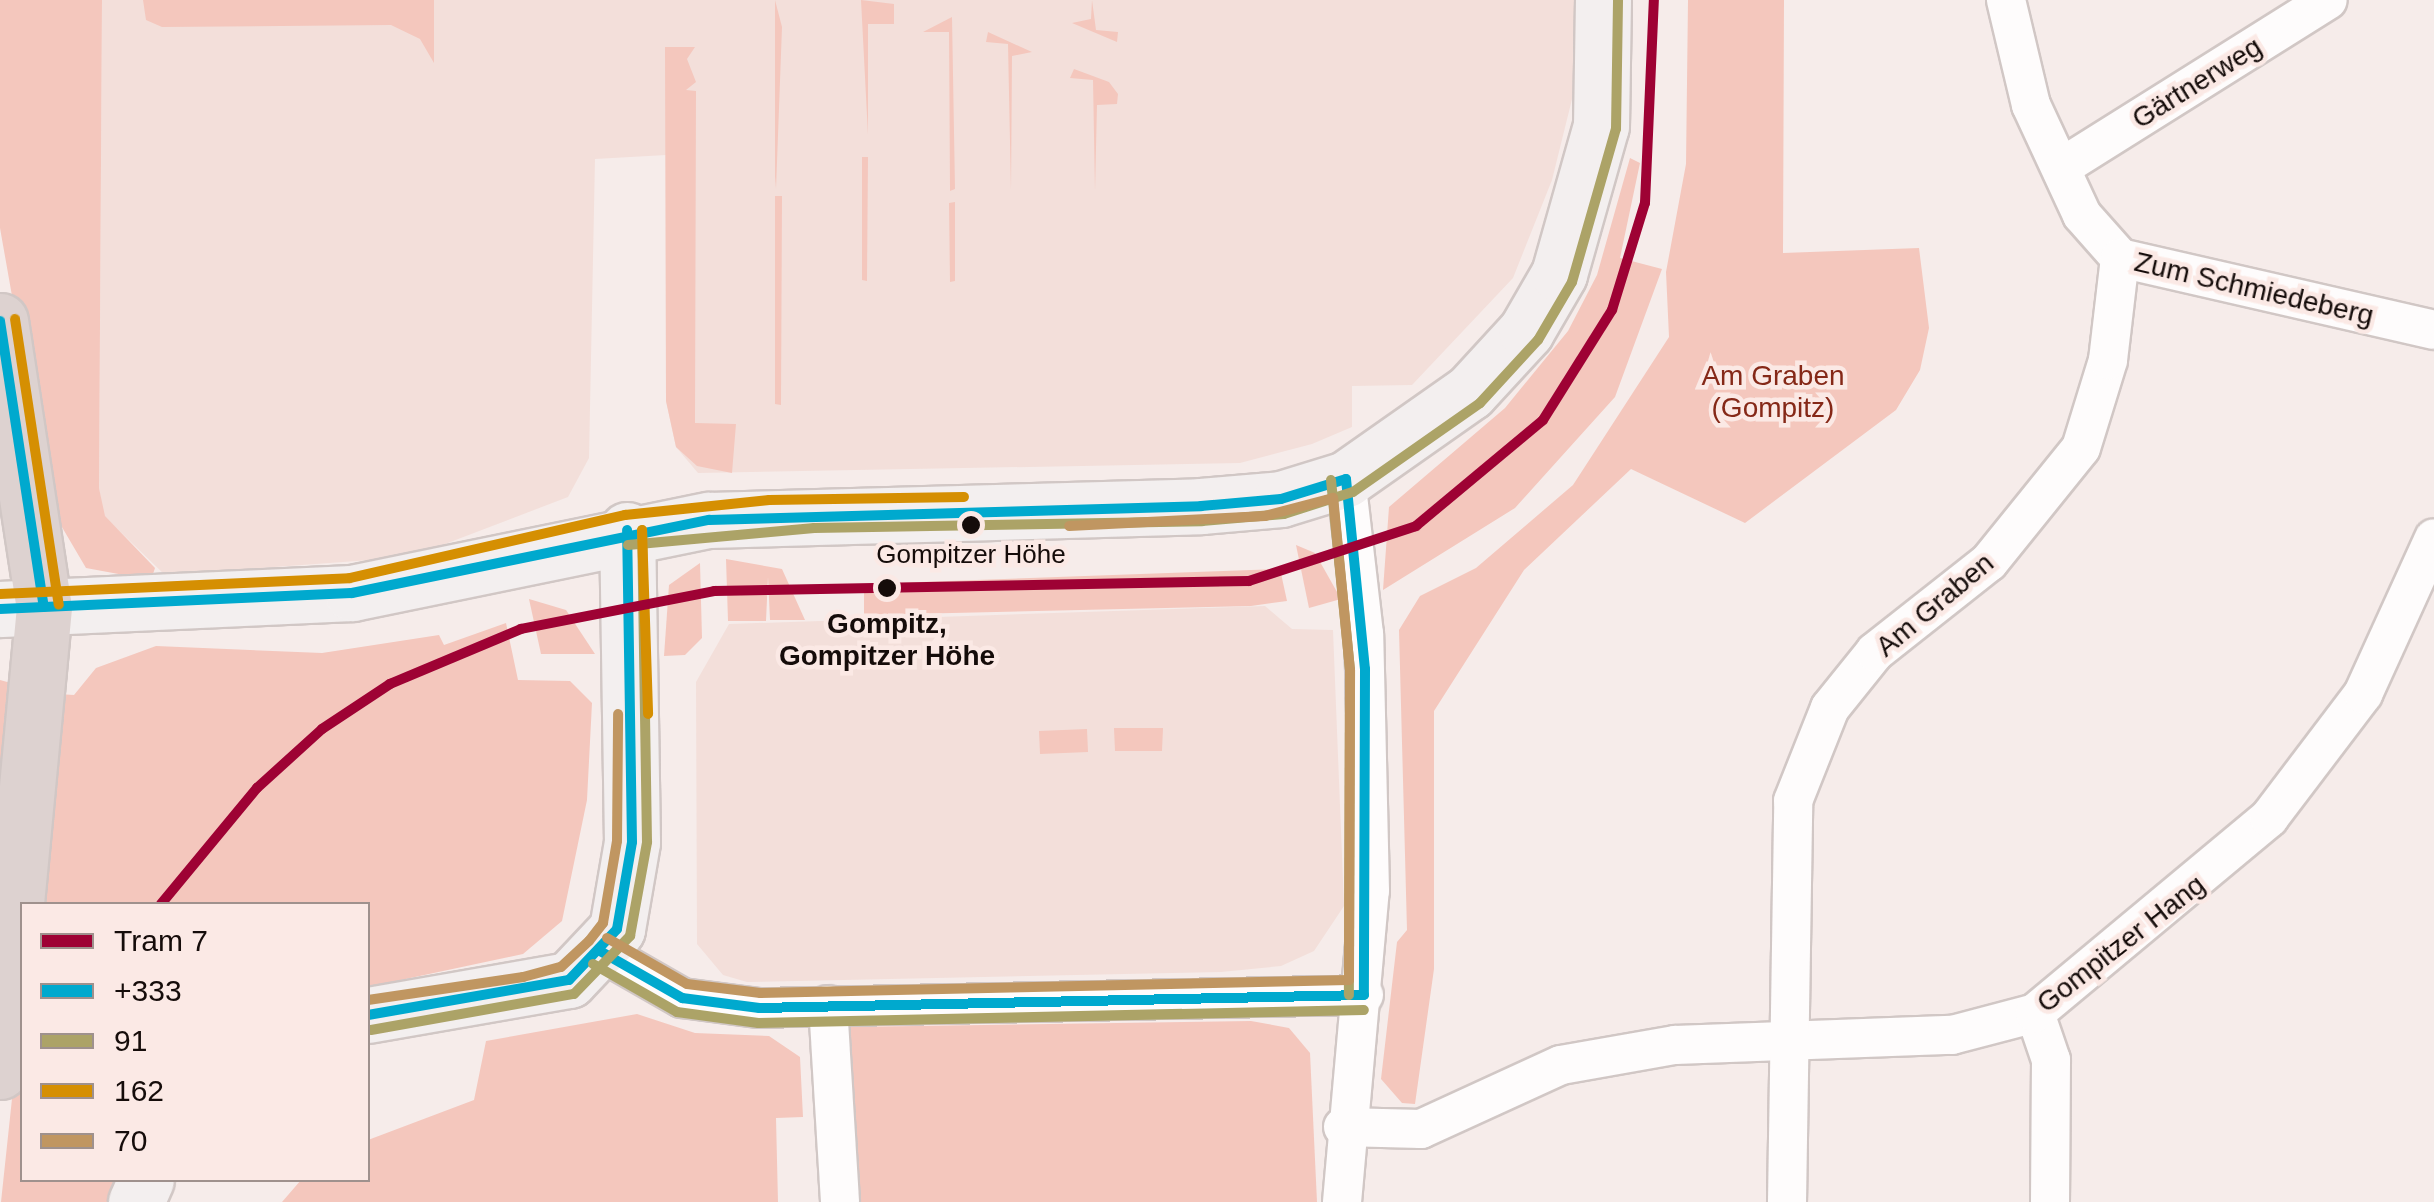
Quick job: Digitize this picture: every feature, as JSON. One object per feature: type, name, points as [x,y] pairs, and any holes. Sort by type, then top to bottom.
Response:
[{"type":"highway","points":[[0,321],[22,608],[0,1071]]},
{"type":"street","points":[[22,608],[352,593],[627,530],[813,513],[1074,512],[1263,501],[1346,478],[1470,392],[1526,330],[1559,274],[1601,126],[1603,0]]},
{"type":"street","name":"Zum Schmiedeberg","points":[[2006,0],[2031,105],[2065,165],[2082,215],[2120,258],[2434,330]]},
{"type":"street","name":"Gärtnerweg","points":[[2065,165],[2328,0]]},
{"type":"street","name":"Am Graben","points":[[1787,1202],[1783,1041],[1786,837],[1830,708],[1875,652],[2001,550],[2081,448],[2108,360],[2120,258]]},
{"type":"street","points":[[1342,1202],[1343,1127],[1364,995],[1365,669],[1346,478]]},
{"type":"street","points":[[370,1015],[526,992],[569,980],[617,929],[632,842],[627,530]]},
{"type":"street","name":"Gompitzer Hang","points":[[1343,1127],[1421,1129],[1561,1065],[1675,1044],[1952,1035],[2034,1014],[2270,818],[2363,694],[2434,538]]},
{"type":"street","points":[[600,951],[682,998],[828,1005],[1364,995]]},
{"type":"street","points":[[828,1005],[840,1202]]},
{"type":"street","points":[[2034,1014],[2050,1060],[2050,1202]]},
{"type":"shaded area","points":[[102,0],[1581,0],[1576,83],[1552,180],[1513,278],[1412,385],[1352,386],[1352,427],[1312,444],[1240,463],[698,473],[676,447],[666,401],[666,155],[595,159],[589,458],[568,497],[411,557],[165,575],[104,516],[99,488]]},
{"type":"shaded area","points":[[1265,606],[1292,629],[1333,630],[1344,906],[1314,951],[1281,966],[1221,972],[747,982],[723,975],[697,944],[696,682],[729,624]]},
{"type":"green space","points":[[0,0],[102,0],[99,488],[105,516],[155,568],[151,580],[86,568],[49,505],[0,228]]},
{"type":"green space","points":[[143,0],[434,0],[434,63],[420,39],[391,25],[162,27],[146,20]]},
{"type":"green space","points":[[775,0],[782,27],[776,189],[775,176]]},
{"type":"green space","points":[[861,0],[894,4],[894,24],[868,24],[868,135]]},
{"type":"green space","points":[[1092,0],[1096,30],[1118,32],[1117,42],[1072,23],[1091,19]]},
{"type":"green space","name":"Am Graben (Gompitz)","points":[[1688,0],[1784,0],[1783,253],[1919,248],[1929,328],[1920,370],[1896,410],[1745,523],[1631,469],[1524,570],[1434,711],[1434,969],[1415,1104],[1402,1103],[1381,1079],[1397,942],[1407,930],[1399,630],[1420,596],[1476,568],[1573,485],[1669,337],[1666,272],[1686,164]]},
{"type":"green space","points":[[952,17],[955,189],[950,191],[949,32],[923,32]]},
{"type":"green space","points":[[988,32],[1032,52],[1012,56],[1011,191],[1008,44],[986,42]]},
{"type":"green space","points":[[665,47],[695,47],[687,59],[696,82],[686,90],[696,91],[695,423],[736,424],[732,473],[697,466],[676,447],[666,401]]},
{"type":"green space","points":[[1074,69],[1109,82],[1118,94],[1117,104],[1097,105],[1095,191],[1093,80],[1070,78]]},
{"type":"green space","points":[[862,157],[868,157],[867,281],[862,280]]},
{"type":"green space","points":[[1630,158],[1640,163],[1620,258],[1662,269],[1615,397],[1515,508],[1383,590],[1389,507],[1505,408],[1568,331],[1597,275]]},
{"type":"green space","points":[[775,196],[782,196],[781,405],[775,404]]},
{"type":"green space","points":[[955,202],[955,281],[950,282],[949,203]]},
{"type":"green space","points":[[1296,545],[1315,553],[1341,599],[1309,608]]},
{"type":"green space","points":[[726,559],[782,569],[805,620],[770,620],[768,577],[766,621],[728,621]]},
{"type":"green space","points":[[700,563],[702,638],[685,655],[664,656],[669,585]]},
{"type":"green space","points":[[1280,569],[1287,601],[1251,606],[864,615],[864,584]]},
{"type":"green space","points":[[529,599],[566,610],[595,654],[541,654]]},
{"type":"green space","points":[[506,623],[518,680],[570,681],[592,703],[587,800],[562,921],[523,954],[370,987],[370,902],[33,902],[58,694],[74,695],[96,668],[156,646],[322,653],[439,635],[444,645]]},
{"type":"green space","points":[[0,680],[18,685],[0,893]]},
{"type":"green space","points":[[1114,728],[1163,728],[1162,751],[1115,751]]},
{"type":"green space","points":[[1087,729],[1088,752],[1040,754],[1039,731]]},
{"type":"green space","points":[[637,1014],[695,1033],[769,1036],[800,1057],[803,1117],[776,1118],[778,1202],[282,1202],[299,1182],[370,1182],[370,1139],[474,1100],[486,1041]]},
{"type":"green space","points":[[1251,1021],[1289,1028],[1310,1053],[1317,1202],[851,1202],[848,1027]]},
{"type":"green space","points":[[20,1024],[20,1182],[113,1182],[107,1202],[1,1202]]},
{"type":"tram line","name":"7","points":[[163,902],[257,788],[322,729],[390,684],[521,629],[714,591],[1249,581],[1416,526],[1543,420],[1612,310],[1645,203],[1654,0]]},
{"type":"transit line","name":"91","points":[[628,545],[814,528],[1202,521],[1284,514],[1353,492],[1480,403],[1538,340],[1572,282],[1616,129],[1618,0]]},
{"type":"transit line","name":"162","points":[[15,319],[59,605]]},
{"type":"transit line","name":"+333","points":[[0,321],[44,607]]},
{"type":"transit line","name":"+333","points":[[1346,479],[1365,669],[1364,995]]},
{"type":"transit line","name":"+333","points":[[0,609],[352,593],[709,520],[1201,506],[1281,499],[1346,479]]},
{"type":"transit line","name":"91","points":[[1331,480],[1350,670],[1349,995]]},
{"type":"transit line","name":"162","points":[[0,594],[350,578],[625,515],[769,500],[964,497]]},
{"type":"transit line","name":"70","points":[[607,938],[687,984],[760,993],[1349,980],[1350,670],[1333,498],[1265,516],[1069,526]]},
{"type":"transit line","name":"+333","points":[[370,1015],[569,980],[617,929],[632,842],[627,530]]},
{"type":"transit line","name":"91","points":[[371,1030],[574,994],[630,936],[647,842],[642,530]]},
{"type":"transit line","name":"162","points":[[642,530],[648,714]]},
{"type":"transit line","name":"70","points":[[370,1000],[523,977],[561,967],[589,941],[603,923],[617,841],[618,714]]},
{"type":"transit line","name":"+333","points":[[600,951],[682,998],[759,1008],[1364,995]]},
{"type":"transit line","name":"91","points":[[593,964],[677,1012],[758,1023],[1364,1010]]},
{"type":"place","name":"Gompitzer Höhe","points":[[971,525]]},
{"type":"place","name":"Gompitz, Gompitzer Höhe","points":[[887,588]]}]
